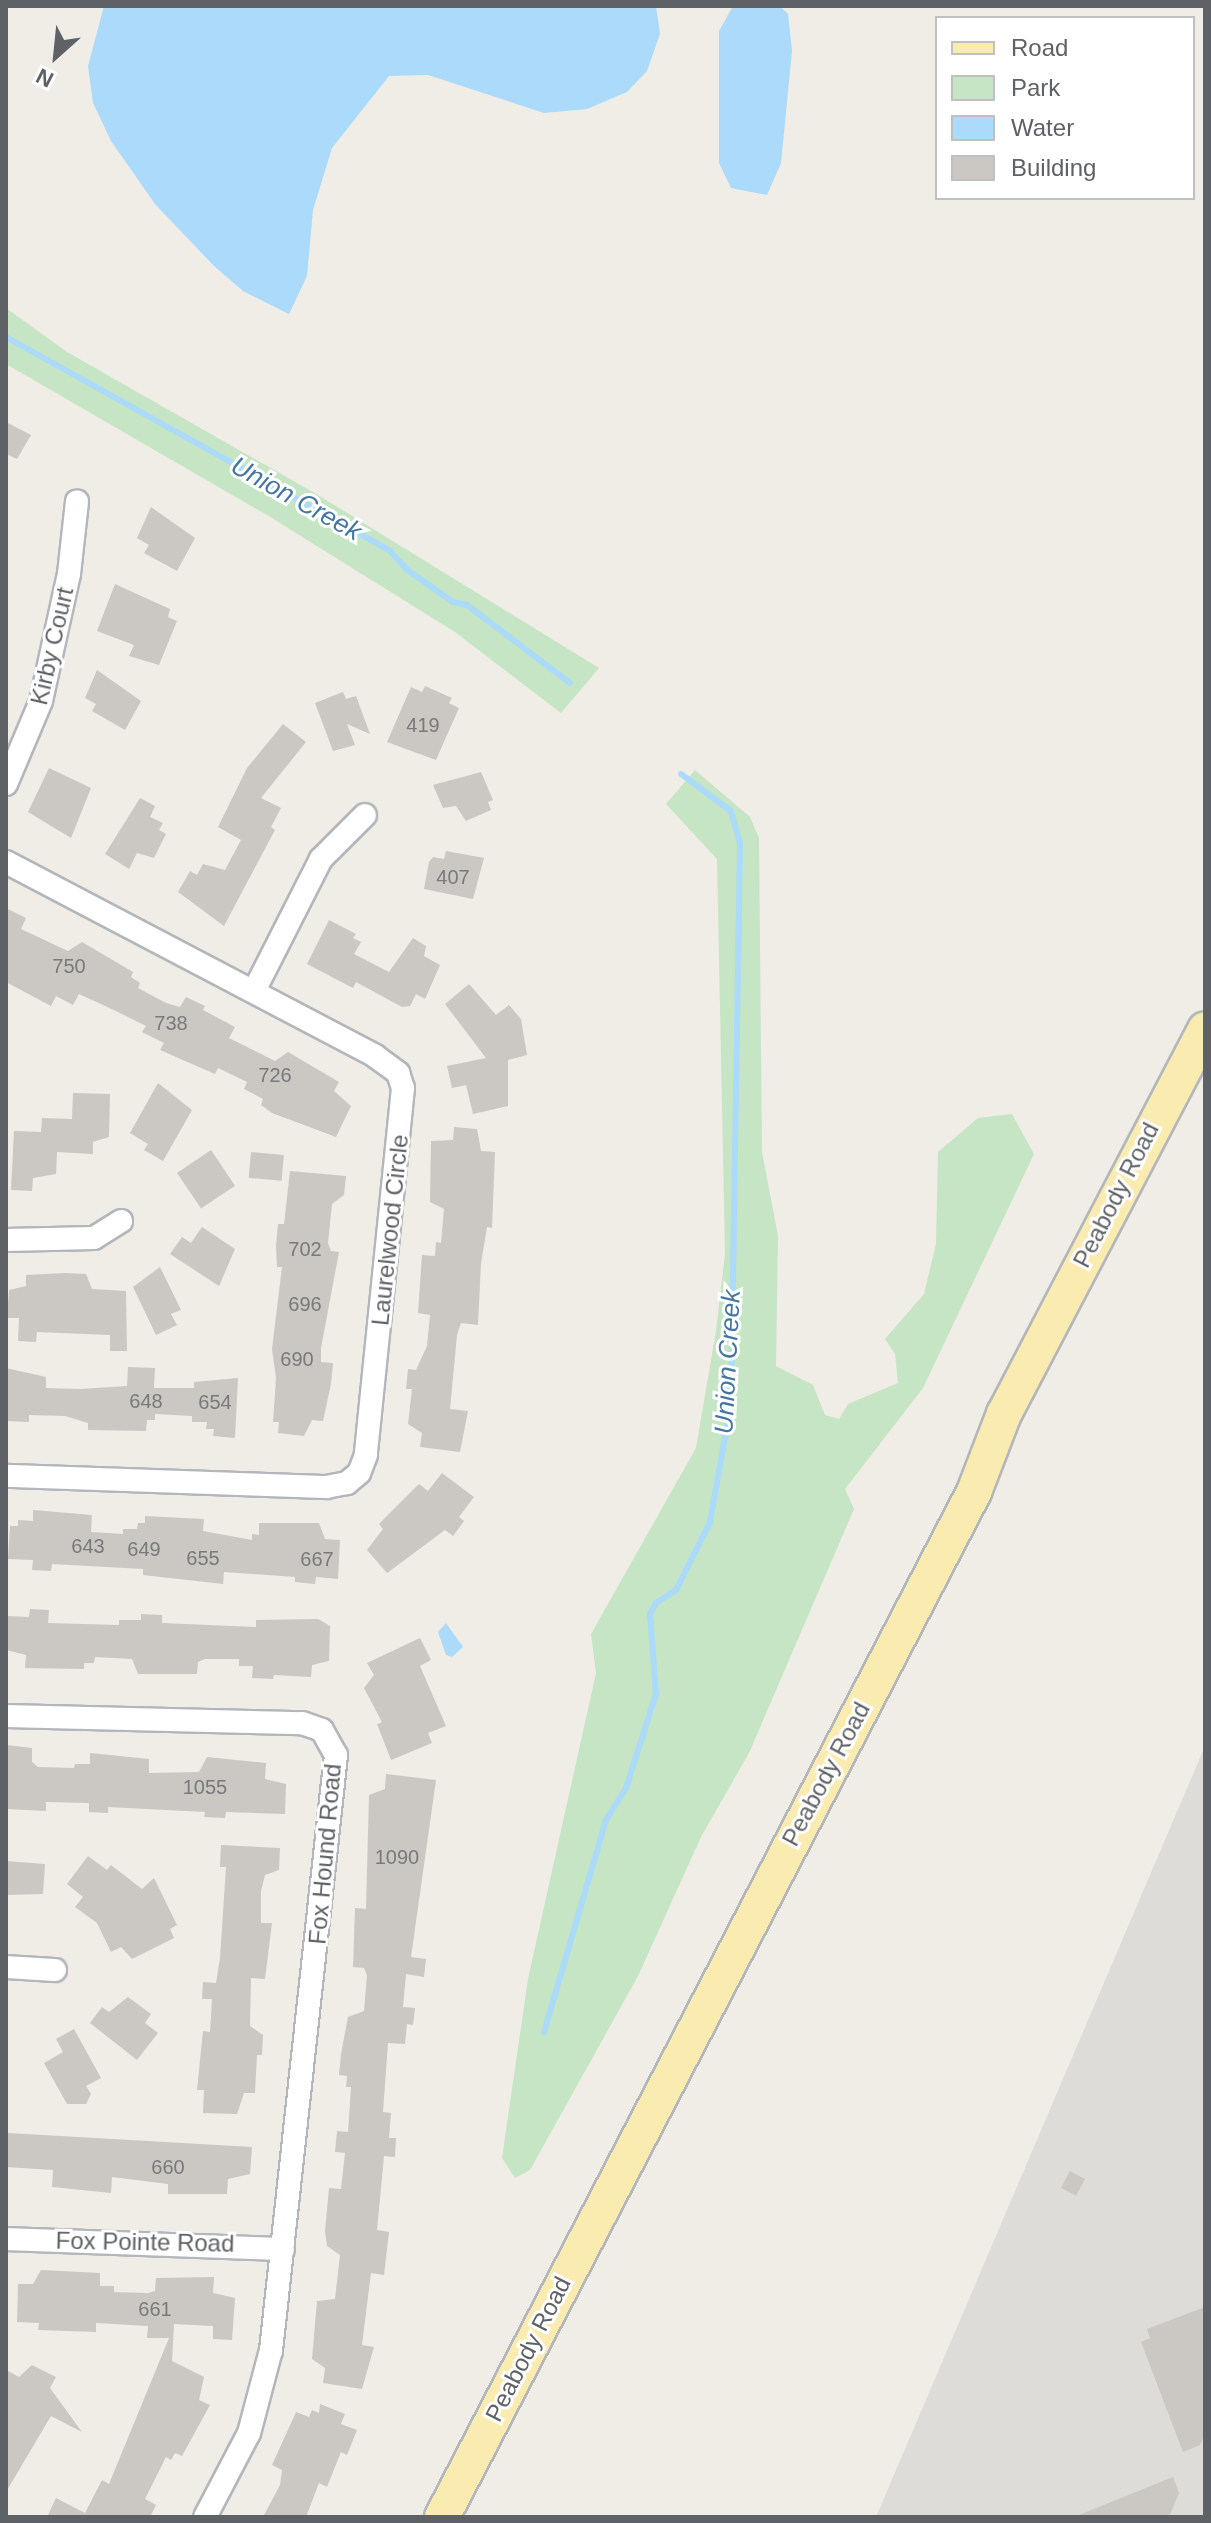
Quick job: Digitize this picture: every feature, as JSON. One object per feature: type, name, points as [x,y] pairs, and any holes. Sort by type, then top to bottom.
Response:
[{"type":"main road","name":"Peabody Road","points":[[442,2517],[974,1492],[1004,1414],[1205,1029]]},
{"type":"street","name":"Kirby Court","points":[[6,784],[41,701],[69,574],[77,501]]},
{"type":"street","points":[[254,991],[321,859],[365,815]]},
{"type":"street","name":"Laurelwood Circle","points":[[6,862],[375,1056],[398,1073],[403,1088],[364,1465],[347,1483],[327,1487],[6,1476]]},
{"type":"street","points":[[6,1240],[94,1238],[121,1221]]},
{"type":"street","name":"Fox Hound Road","points":[[6,1716],[302,1723],[322,1730],[333,1745],[330,1820],[283,2249]]},
{"type":"street","points":[[6,1967],[55,1970]]},
{"type":"street","name":"Fox Pointe Road","points":[[6,2239],[283,2249]]},
{"type":"street","points":[[205,2517],[249,2433],[271,2350],[283,2249]]},
{"type":"shaded area","points":[[1205,1746],[1205,2517],[876,2517]]},
{"type":"green space","points":[[6,308],[67,352],[318,495],[599,668],[561,713],[455,632],[267,515],[6,364]]},
{"type":"green space","points":[[695,770],[750,817],[759,838],[762,1152],[778,1236],[776,1366],[813,1385],[825,1415],[839,1419],[848,1404],[898,1383],[895,1354],[885,1339],[924,1294],[936,1244],[938,1152],[978,1118],[1012,1114],[1034,1154],[923,1388],[845,1489],[854,1509],[749,1753],[701,1837],[638,1976],[530,2170],[515,2178],[502,2158],[528,1979],[596,1673],[591,1634],[696,1448],[716,1331],[725,1254],[717,859],[666,804]]},
{"type":"water","points":[[104,6],[656,6],[660,34],[647,71],[627,92],[587,109],[544,113],[428,75],[389,76],[332,148],[313,210],[307,276],[289,314],[243,291],[214,266],[155,204],[111,141],[93,103],[88,66]]},
{"type":"water","points":[[733,6],[780,6],[788,14],[792,51],[781,163],[767,195],[731,188],[719,163],[719,31]]},
{"type":"water","points":[[446,1623],[463,1647],[452,1657],[446,1655],[438,1632]]},
{"type":"building","points":[[6,422],[31,435],[17,459],[6,454]]},
{"type":"building","points":[[151,507],[195,538],[177,571],[144,553],[149,545],[137,538]]},
{"type":"building","points":[[115,584],[170,609],[168,617],[177,621],[159,665],[129,656],[134,645],[97,631]]},
{"type":"building","points":[[97,670],[141,701],[125,730],[92,711],[96,704],[85,698]]},
{"type":"building","points":[[425,686],[452,698],[449,703],[459,708],[436,760],[387,742],[411,687],[422,692]]},
{"type":"building","points":[[343,692],[346,699],[356,696],[370,734],[347,724],[355,745],[333,751],[315,703]]},
{"type":"building","points":[[283,724],[306,742],[261,798],[281,808],[271,827],[275,830],[224,926],[178,892],[190,871],[197,875],[203,864],[225,870],[241,840],[218,827],[247,768]]},
{"type":"building","points":[[49,768],[91,788],[71,838],[28,812]]},
{"type":"building","points":[[481,772],[493,800],[488,802],[491,810],[466,821],[456,806],[443,808],[433,785]]},
{"type":"building","points":[[140,798],[155,806],[150,817],[163,823],[159,830],[166,834],[154,858],[137,853],[129,869],[105,854]]},
{"type":"building","points":[[446,851],[484,858],[473,899],[424,889],[429,862],[433,857],[444,859]]},
{"type":"building","points":[[6,908],[26,918],[21,929],[68,951],[82,942],[133,972],[131,977],[140,983],[138,988],[166,1003],[180,1007],[186,997],[205,1006],[203,1010],[235,1027],[229,1038],[275,1061],[288,1052],[339,1082],[334,1091],[351,1106],[336,1137],[272,1113],[261,1105],[263,1099],[244,1089],[247,1082],[218,1068],[215,1074],[160,1050],[164,1043],[142,1032],[146,1026],[116,1011],[79,994],[73,1005],[56,996],[51,1006],[6,982]]},
{"type":"building","points":[[329,920],[356,934],[353,938],[361,942],[354,954],[389,972],[413,938],[426,946],[424,956],[440,965],[425,999],[416,994],[410,1006],[402,1007],[356,982],[353,988],[307,964]]},
{"type":"building","points":[[469,984],[496,1015],[509,1005],[521,1019],[527,1055],[508,1060],[508,1106],[473,1114],[466,1085],[452,1088],[447,1066],[486,1058],[445,1004]]},
{"type":"building","points":[[158,1083],[192,1110],[163,1161],[144,1150],[148,1144],[130,1133]]},
{"type":"building","points":[[73,1093],[110,1094],[109,1137],[93,1142],[93,1154],[57,1152],[56,1174],[33,1178],[32,1191],[11,1190],[14,1131],[41,1132],[42,1118],[72,1119]]},
{"type":"building","points":[[454,1127],[477,1129],[481,1151],[495,1152],[492,1228],[487,1227],[481,1263],[478,1325],[461,1323],[457,1335],[450,1409],[468,1411],[460,1452],[420,1447],[422,1433],[408,1424],[412,1389],[406,1389],[408,1369],[416,1370],[427,1346],[430,1315],[418,1313],[422,1255],[435,1256],[436,1242],[441,1243],[444,1209],[430,1202],[431,1141],[453,1140]]},
{"type":"building","points":[[211,1150],[235,1186],[201,1209],[177,1173]]},
{"type":"building","points":[[251,1152],[284,1155],[282,1181],[249,1178]]},
{"type":"building","points":[[290,1171],[346,1176],[344,1195],[332,1204],[328,1243],[331,1251],[339,1252],[321,1348],[321,1362],[333,1363],[331,1384],[323,1421],[312,1420],[304,1436],[278,1433],[279,1422],[273,1422],[276,1378],[272,1349],[282,1267],[277,1267],[276,1245],[278,1224],[284,1224]]},
{"type":"building","points":[[202,1227],[235,1249],[219,1286],[170,1254],[182,1237],[191,1243]]},
{"type":"building","points":[[160,1267],[181,1310],[171,1314],[177,1325],[156,1335],[133,1287]]},
{"type":"building","points":[[86,1274],[92,1289],[126,1291],[127,1351],[110,1351],[110,1335],[37,1332],[36,1342],[18,1341],[19,1318],[7,1318],[9,1290],[26,1286],[26,1275]]},
{"type":"building","points":[[128,1367],[155,1368],[154,1388],[194,1388],[194,1382],[238,1378],[235,1438],[213,1436],[214,1429],[206,1429],[207,1422],[192,1422],[192,1416],[155,1414],[155,1420],[147,1420],[146,1431],[88,1430],[88,1423],[65,1416],[29,1415],[29,1422],[6,1421],[6,1368],[46,1377],[46,1388],[80,1389],[127,1386]]},
{"type":"building","points":[[442,1473],[474,1497],[459,1517],[464,1521],[453,1536],[445,1530],[387,1573],[367,1550],[383,1529],[379,1524],[419,1484],[428,1491]]},
{"type":"building","points":[[33,1510],[92,1515],[91,1532],[123,1534],[123,1529],[137,1529],[138,1523],[145,1523],[145,1516],[204,1519],[203,1531],[252,1540],[252,1534],[259,1535],[259,1523],[319,1523],[325,1539],[340,1540],[338,1579],[316,1577],[315,1584],[295,1582],[295,1577],[224,1572],[223,1584],[143,1575],[143,1569],[52,1564],[51,1571],[32,1570],[33,1560],[8,1559],[10,1526],[18,1526],[18,1520],[33,1521]]},
{"type":"building","points":[[30,1609],[49,1610],[48,1623],[119,1625],[119,1620],[141,1620],[141,1614],[162,1615],[162,1623],[256,1627],[256,1620],[318,1619],[330,1626],[329,1661],[312,1665],[311,1677],[274,1675],[273,1679],[252,1678],[253,1666],[239,1666],[239,1659],[205,1659],[198,1662],[197,1674],[138,1674],[132,1659],[95,1657],[94,1663],[84,1663],[84,1669],[25,1668],[26,1655],[6,1650],[6,1616],[29,1617]]},
{"type":"building","points":[[420,1638],[431,1660],[420,1666],[446,1726],[428,1733],[432,1743],[391,1760],[377,1724],[382,1722],[364,1688],[374,1675],[367,1663]]},
{"type":"building","points":[[6,1745],[32,1748],[32,1762],[38,1767],[74,1768],[75,1764],[90,1764],[90,1753],[149,1759],[149,1773],[199,1772],[207,1757],[266,1763],[265,1779],[286,1784],[285,1814],[226,1812],[225,1818],[204,1817],[205,1812],[108,1807],[108,1813],[89,1812],[89,1803],[46,1802],[46,1811],[8,1809]]},
{"type":"building","points":[[386,1774],[436,1780],[411,1957],[426,1959],[424,1977],[406,1974],[403,2007],[415,2008],[413,2025],[407,2024],[405,2044],[388,2043],[383,2112],[391,2113],[389,2138],[396,2138],[395,2157],[384,2156],[377,2230],[389,2232],[384,2275],[371,2273],[362,2345],[374,2347],[362,2389],[323,2383],[325,2368],[312,2359],[317,2301],[335,2299],[340,2255],[327,2246],[325,2231],[329,2188],[341,2189],[345,2153],[335,2152],[337,2131],[348,2132],[351,2087],[346,2087],[347,2076],[339,2075],[341,2054],[348,2017],[364,2011],[367,1975],[364,1968],[353,1967],[355,1908],[366,1909],[369,1795],[385,1789]]},
{"type":"building","points":[[221,1845],[280,1848],[279,1870],[265,1875],[261,1891],[261,1923],[272,1923],[265,1979],[251,1978],[250,2026],[263,2035],[262,2055],[257,2055],[255,2093],[244,2093],[237,2114],[203,2113],[204,2090],[197,2090],[203,2031],[210,2032],[212,1999],[202,1999],[203,1982],[216,1983],[220,1958],[226,1867],[220,1867]]},
{"type":"building","points":[[88,1856],[107,1870],[111,1865],[142,1889],[154,1878],[177,1925],[170,1929],[174,1938],[132,1959],[121,1947],[111,1952],[97,1923],[75,1907],[83,1897],[67,1884]]},
{"type":"building","points":[[6,1861],[45,1864],[43,1894],[6,1895]]},
{"type":"building","points":[[128,1997],[151,2014],[145,2023],[158,2033],[137,2060],[90,2023],[102,2007],[109,2012]]},
{"type":"building","points":[[74,2029],[101,2078],[86,2086],[91,2094],[86,2104],[67,2104],[44,2063],[63,2052],[56,2039]]},
{"type":"building","points":[[8,2133],[252,2147],[250,2174],[228,2179],[227,2194],[168,2194],[168,2184],[112,2177],[111,2193],[52,2187],[53,2170],[6,2167]]},
{"type":"building","points":[[1070,2171],[1085,2179],[1076,2196],[1061,2188]]},
{"type":"building","points":[[41,2270],[100,2273],[100,2286],[114,2286],[114,2292],[155,2291],[156,2278],[214,2277],[213,2293],[235,2298],[232,2340],[213,2339],[213,2326],[174,2324],[172,2361],[204,2377],[199,2400],[210,2405],[182,2456],[175,2453],[171,2460],[166,2457],[145,2499],[156,2505],[150,2517],[47,2517],[56,2498],[85,2513],[102,2480],[109,2484],[169,2338],[147,2338],[148,2326],[96,2323],[96,2332],[38,2330],[39,2323],[17,2322],[18,2284],[33,2284]]},
{"type":"building","points":[[1205,2307],[1205,2434],[1200,2445],[1183,2452],[1141,2342],[1150,2338],[1147,2329]]},
{"type":"building","points":[[32,2365],[56,2377],[50,2388],[82,2432],[51,2416],[6,2492],[6,2370],[19,2377]]},
{"type":"building","points":[[320,2404],[345,2414],[341,2424],[357,2430],[347,2455],[341,2452],[327,2487],[319,2483],[306,2517],[263,2517],[280,2485],[282,2470],[272,2465],[296,2412],[309,2417],[312,2410],[319,2413]]},
{"type":"building","points":[[1173,2477],[1179,2493],[1169,2517],[1074,2517]]},
{"type":"waterway","name":"Union Creek","points":[[6,337],[390,551],[406,569],[453,602],[467,605],[570,683]]},
{"type":"waterway","name":"Union Creek","points":[[544,2032],[606,1820],[626,1788],[656,1694],[650,1614],[656,1603],[676,1590],[710,1522],[731,1403],[740,843],[731,811],[681,774]]}]
